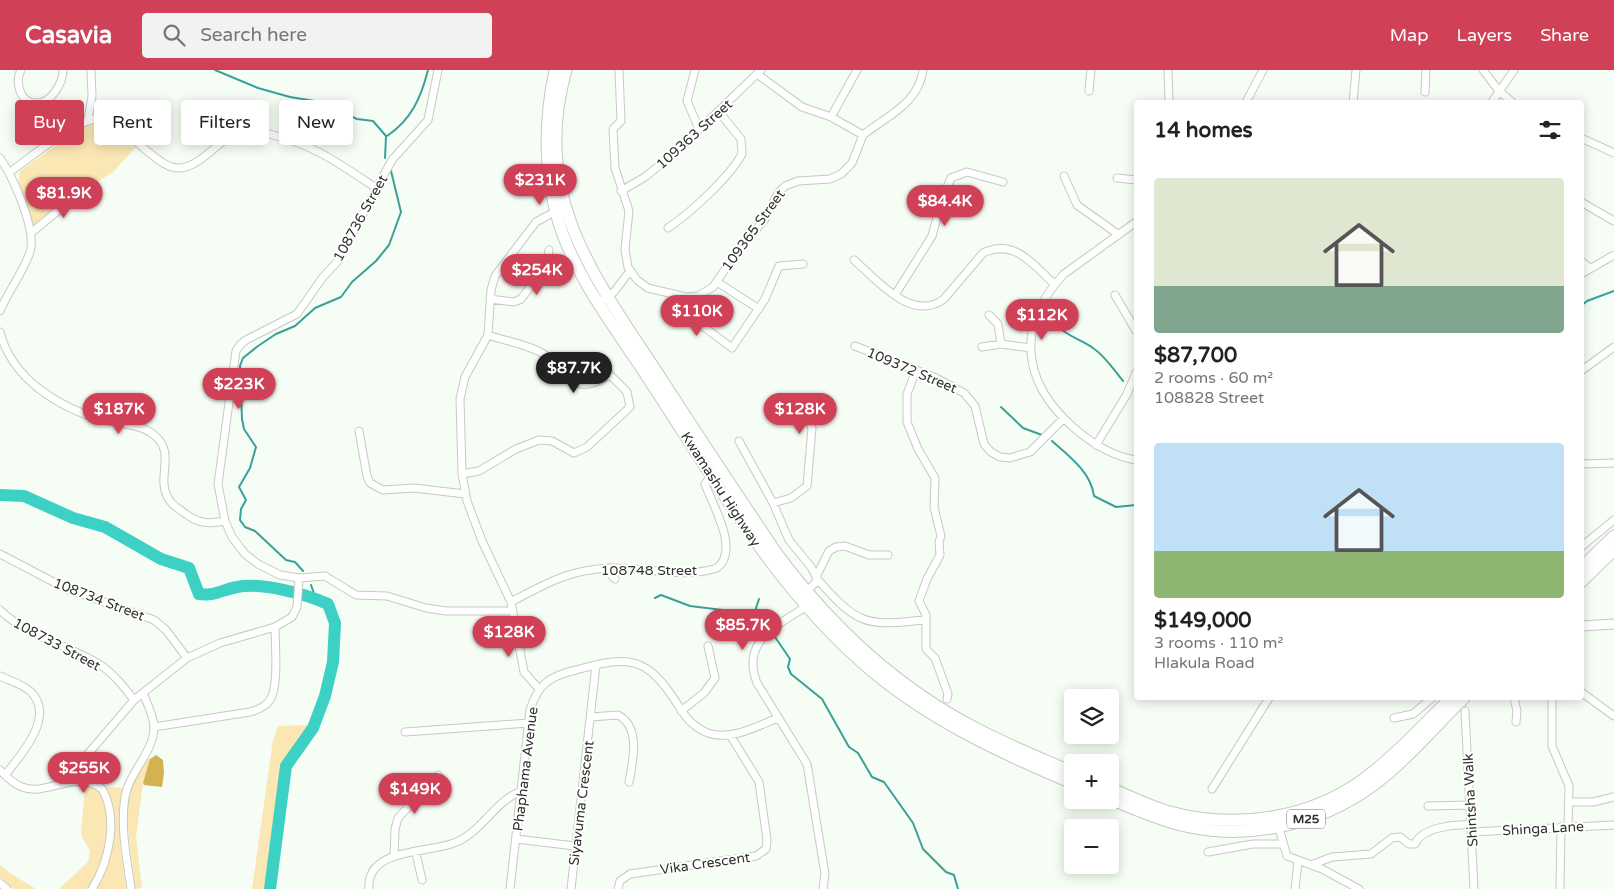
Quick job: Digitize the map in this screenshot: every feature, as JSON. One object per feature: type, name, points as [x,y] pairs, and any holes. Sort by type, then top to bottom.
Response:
[{"type":"main road","name":"Kwamashu Highway","points":[[555,70],[547,114],[546,146],[547,170],[560,209],[603,300],[708,479],[769,562],[810,604],[853,654],[929,713],[987,746],[1064,780]]},
{"type":"main road","name":"Kwamashu Highway","points":[[560,209],[556,122],[566,70]]},
{"type":"main road","name":"Kwamashu Highway","points":[[603,300],[777,554],[806,592],[810,604],[876,661],[944,711],[1003,742],[1064,769]]},
{"type":"main road","points":[[1584,578],[1609,548],[1614,536]]},
{"type":"main road","points":[[1584,566],[1609,548]]},
{"type":"main road","name":"M25","points":[[1119,794],[1135,804],[1177,824],[1210,830],[1256,830],[1277,822],[1318,816],[1338,807],[1368,789],[1386,775],[1458,701]]},
{"type":"main road","name":"M25","points":[[1119,801],[1135,804]]},
{"type":"street","points":[[22,70],[17,80],[20,90],[27,100],[38,103],[58,88],[62,80],[63,70]]},
{"type":"street","points":[[88,120],[92,96],[91,70]]},
{"type":"street","name":"108736 Street","points":[[438,70],[428,120],[398,152],[376,188],[342,254],[318,282],[303,307],[291,318],[266,328],[240,345],[236,351],[218,476],[225,521],[238,545],[258,564],[280,575],[299,578],[325,576],[356,594],[387,596],[435,610],[513,611]]},
{"type":"street","points":[[619,70],[621,121],[613,129],[615,168],[628,211],[625,255],[630,272],[636,280],[648,288],[686,297],[685,307],[688,315],[728,346],[733,346],[759,309],[779,266],[804,264]]},
{"type":"street","points":[[695,70],[686,101],[699,129]]},
{"type":"street","points":[[831,117],[857,70]]},
{"type":"street","points":[[759,72],[802,107],[831,117],[863,135],[917,92],[923,70]]},
{"type":"street","points":[[1089,92],[1091,70]]},
{"type":"street","points":[[1168,70],[1169,100]]},
{"type":"street","points":[[1247,100],[1263,70]]},
{"type":"street","points":[[1353,100],[1356,70]]},
{"type":"street","points":[[1424,92],[1426,70]]},
{"type":"street","points":[[1483,70],[1499,92],[1509,100]]},
{"type":"street","points":[[1493,100],[1514,70]]},
{"type":"street","name":"109363 Street","points":[[621,191],[660,166],[759,72]]},
{"type":"street","points":[[668,228],[688,214],[729,172],[742,154],[741,138],[719,112]]},
{"type":"street","points":[[10,172],[50,143],[88,120],[99,118],[106,120],[160,161],[178,168],[189,165],[232,134],[242,130],[286,138],[324,153],[376,188]]},
{"type":"street","name":"109365 Street","points":[[686,297],[703,294],[717,282],[737,252],[765,218],[780,190],[798,181],[830,179],[841,174],[852,163],[863,135]]},
{"type":"street","points":[[1584,139],[1614,153]]},
{"type":"street","points":[[0,158],[10,172],[31,232],[30,254],[0,311]]},
{"type":"street","points":[[895,295],[932,236],[942,199],[951,178],[967,172],[1002,182]]},
{"type":"street","points":[[1064,176],[1077,205],[1119,235]]},
{"type":"street","points":[[1117,178],[1134,180]]},
{"type":"street","points":[[31,232],[66,204],[95,190]]},
{"type":"street","points":[[1584,204],[1614,221]]},
{"type":"street","points":[[539,689],[529,680],[521,664],[513,611],[482,541],[465,494],[459,428],[460,393],[465,377],[488,334],[492,283],[504,262],[536,222],[560,209]]},
{"type":"street","points":[[1134,224],[1064,274],[1054,284],[1032,325],[1030,348],[1033,370],[1038,386],[1064,419],[1096,445],[1113,455],[1134,460]]},
{"type":"street","points":[[854,260],[895,295],[918,307],[936,305],[949,293],[983,253],[1001,248],[1018,252],[1054,284]]},
{"type":"street","points":[[490,299],[514,302],[521,299],[547,265],[549,250]]},
{"type":"street","points":[[1584,272],[1614,255]]},
{"type":"street","points":[[1584,263],[1590,268]]},
{"type":"street","points":[[603,300],[630,272]]},
{"type":"street","points":[[717,282],[759,309]]},
{"type":"street","points":[[1115,296],[1134,328]]},
{"type":"street","points":[[989,316],[998,324],[1001,344]]},
{"type":"street","points":[[0,332],[7,351],[18,368],[47,395],[85,414],[148,431],[157,437],[166,457],[166,494],[176,507],[198,522],[212,524],[225,521]]},
{"type":"street","points":[[462,474],[479,471],[516,449],[539,440],[552,441],[572,452],[582,451],[630,407],[627,392],[606,372],[592,385],[578,384],[542,353],[488,334]]},
{"type":"street","points":[[982,346],[1001,344],[1030,348]]},
{"type":"street","name":"109372 Street","points":[[855,346],[947,383],[969,398],[974,406],[984,444],[1000,457],[1010,458],[1030,452],[1064,419]]},
{"type":"street","points":[[1584,369],[1614,347]]},
{"type":"street","points":[[916,370],[907,394],[910,432],[935,478],[934,508],[941,536],[939,542],[940,555],[927,578],[920,601],[925,620],[926,649],[935,658],[948,694],[947,699]]},
{"type":"street","points":[[1096,445],[1127,394],[1134,378]]},
{"type":"street","points":[[773,503],[791,498],[807,486],[812,428],[806,415]]},
{"type":"street","points":[[359,431],[367,476],[370,483],[378,488],[388,490],[414,488],[465,494]]},
{"type":"street","points":[[739,441],[773,503],[789,540],[811,567],[817,578],[849,610],[864,619],[881,621],[925,620]]},
{"type":"street","points":[[1584,464],[1614,463]]},
{"type":"street","name":"108748 Street","points":[[510,602],[568,574],[612,568],[686,572],[710,570],[720,565],[726,553],[726,538],[708,479]]},
{"type":"street","points":[[1584,544],[1614,520]]},
{"type":"street","points":[[1593,537],[1609,548]]},
{"type":"street","points":[[806,592],[817,578],[829,551],[836,546],[845,546],[869,555],[888,555]]},
{"type":"street","name":"108734 Street","points":[[0,554],[65,588],[154,620],[166,630],[187,658]]},
{"type":"street","points":[[612,568],[612,576],[615,579]]},
{"type":"street","points":[[64,782],[134,700],[187,658],[220,643],[275,627],[292,617],[298,600],[299,578]]},
{"type":"street","points":[[810,604],[759,641],[752,660],[752,671],[757,683],[798,748],[809,770],[825,874],[823,889]]},
{"type":"street","name":"108733 Street","points":[[0,610],[20,626],[104,668],[134,700]]},
{"type":"street","points":[[1584,626],[1614,624]]},
{"type":"street","points":[[154,727],[245,713],[265,706],[271,698],[274,685],[275,627]]},
{"type":"street","points":[[681,711],[696,701],[715,678],[708,646]]},
{"type":"street","name":"Phaphama Avenue","points":[[510,889],[532,703],[539,689],[561,674],[596,665],[627,661],[646,666],[666,686],[681,711],[695,726],[708,733],[730,735],[778,718]]},
{"type":"street","name":"Siyavuma Crescent","points":[[571,889],[596,665]]},
{"type":"street","points":[[0,676],[32,693],[39,709],[36,728],[29,743],[2,772],[15,784],[28,789],[43,788],[64,782],[94,784],[102,789],[108,801],[111,819],[109,838],[101,872],[92,889]]},
{"type":"street","points":[[132,889],[125,845],[125,796],[131,776],[150,744],[154,727],[144,693]]},
{"type":"street","points":[[1584,694],[1614,716]]},
{"type":"street","points":[[1212,789],[1268,700]]},
{"type":"street","points":[[1394,718],[1413,714],[1430,700]]},
{"type":"street","points":[[1514,700],[1516,722]]},
{"type":"street","points":[[1552,700],[1552,746],[1568,783],[1570,802],[1565,826],[1560,889]]},
{"type":"street","name":"Shintsha Walk","points":[[1458,701],[1471,805],[1474,889]]},
{"type":"street","points":[[591,717],[618,715],[630,727],[633,748],[629,782]]},
{"type":"street","points":[[405,732],[529,723]]},
{"type":"street","name":"Vika Crescent","points":[[618,889],[620,881],[630,874],[756,856],[766,849],[767,840],[759,782],[730,735]]},
{"type":"street","points":[[394,856],[394,829],[398,818],[438,775]]},
{"type":"street","points":[[369,889],[369,878],[375,867],[394,856],[416,853],[452,844],[468,837],[507,799],[521,791]]},
{"type":"street","points":[[1570,802],[1593,802],[1614,797]]},
{"type":"street","points":[[1428,806],[1471,805]]},
{"type":"street","points":[[1277,822],[1287,856],[1298,862],[1311,865],[1345,879],[1359,889]]},
{"type":"street","name":"Shinga Lane","points":[[1311,865],[1332,857],[1371,854],[1392,838],[1400,837],[1409,844],[1415,844],[1418,837],[1422,834],[1445,828],[1614,825]]},
{"type":"street","points":[[516,839],[575,846]]},
{"type":"street","points":[[1208,852],[1253,844],[1282,844]]},
{"type":"street","points":[[416,853],[422,880]]},
{"type":"street","points":[[1294,889],[1298,862]]},
{"type":"street","points":[[0,883],[7,889]]},
{"type":"shaded area","points":[[94,123],[94,145],[133,145],[136,147],[113,172],[54,209],[35,228],[18,186],[20,171],[57,145],[84,145],[84,125]]},
{"type":"shaded area","points":[[312,725],[284,766],[266,889],[252,889],[273,740],[278,726]]},
{"type":"shaded area","points":[[156,755],[163,760],[162,787],[144,785],[143,783],[150,759]]},
{"type":"shaded area","points":[[144,759],[150,759],[150,762],[143,783],[136,837],[142,888],[135,889],[126,810],[128,793]]},
{"type":"shaded area","points":[[85,785],[122,788],[120,845],[126,889],[59,889],[88,862],[90,851],[81,835]]},
{"type":"shaded area","points":[[0,865],[36,889],[14,889],[0,877]]},
{"type":"waterway","points":[[215,70],[258,88],[290,97],[321,102],[357,119],[373,121],[386,136],[385,158]]},
{"type":"waterway","points":[[387,136],[403,123],[414,108],[428,70]]},
{"type":"waterway","points":[[303,571],[295,562],[286,560],[255,531],[245,527],[240,520],[241,509],[246,500],[239,487],[250,468],[256,447],[244,429],[242,419],[240,366],[243,358],[258,346],[276,334],[295,326],[315,308],[341,297],[352,282],[376,261],[389,245],[401,212],[391,171]]},
{"type":"waterway","points":[[1584,304],[1614,291]]},
{"type":"waterway","points":[[1059,327],[1097,351],[1123,381]]},
{"type":"waterway","points":[[1001,407],[1023,428],[1042,435]]},
{"type":"waterway","points":[[1052,441],[1084,472],[1089,479],[1094,496],[1116,507],[1134,505]]},
{"type":"waterway","points":[[0,495],[24,496],[73,518],[105,527],[161,559],[189,568],[199,594],[214,593],[237,587],[258,586],[308,596],[328,604],[335,623],[333,662],[325,696],[313,728],[286,766],[270,889]]},
{"type":"waterway","points":[[311,585],[316,599]]},
{"type":"waterway","points":[[655,598],[661,595],[690,606],[739,612],[749,629]]},
{"type":"waterway","points":[[749,628],[759,620],[756,608],[759,599]]},
{"type":"waterway","points":[[775,637],[790,659],[788,667],[791,674],[822,699],[849,747],[858,753],[872,777],[884,782],[913,823],[923,849],[946,872],[954,875],[958,889]]}]
